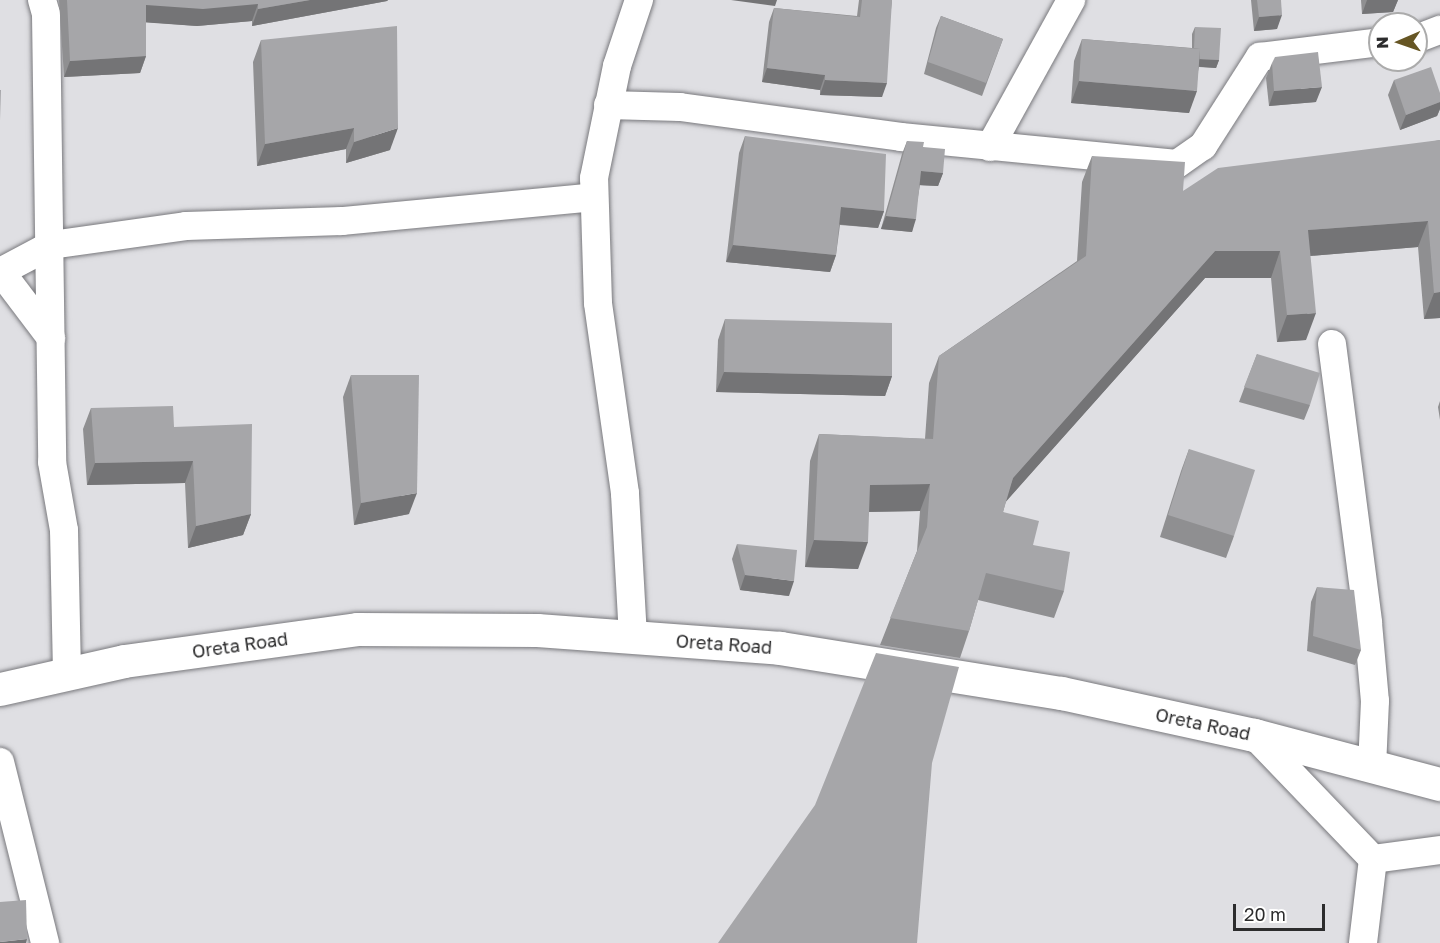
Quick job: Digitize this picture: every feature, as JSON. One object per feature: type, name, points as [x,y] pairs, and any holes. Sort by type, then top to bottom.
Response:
[{"type":"street","points":[[42,0],[51,245],[52,462],[64,530],[67,674]]},
{"type":"street","points":[[633,637],[625,493],[598,303],[594,197],[608,105],[639,0]]},
{"type":"street","points":[[990,147],[1071,0]]},
{"type":"street","points":[[608,105],[680,107],[990,147],[1177,164],[1203,146],[1260,57],[1368,44]]},
{"type":"street","points":[[51,338],[1,272],[51,245],[211,223],[342,221],[594,197]]},
{"type":"street","points":[[1332,344],[1369,634],[1372,767]]},
{"type":"street","name":"Oreta Road","points":[[0,689],[124,661],[357,629],[537,630],[780,648],[1061,693],[1254,735],[1440,784]]},
{"type":"street","points":[[1254,735],[1373,859]]},
{"type":"street","points":[[0,762],[45,943]]},
{"type":"street","points":[[1373,859],[1440,850]]},
{"type":"street","points":[[1363,943],[1373,859]]},
{"type":"building","points":[[67,0],[310,0],[258,9],[258,4],[203,9],[146,5],[146,56],[70,61]]},
{"type":"building","points":[[862,0],[892,0],[887,83],[825,80],[825,75],[767,68],[774,8],[860,17]]},
{"type":"building","points":[[1257,0],[1281,0],[1282,15],[1259,17]]},
{"type":"building","points":[[941,16],[1003,39],[986,83],[928,62]]},
{"type":"building","points":[[397,26],[398,128],[354,142],[354,128],[265,144],[261,40]]},
{"type":"building","points":[[1195,27],[1221,28],[1219,60],[1200,59],[1200,49],[1194,48]]},
{"type":"building","points":[[1082,39],[1200,49],[1197,91],[1079,81]]},
{"type":"building","points":[[1318,52],[1322,87],[1274,91],[1272,63],[1275,57]]},
{"type":"building","points":[[1431,67],[1440,93],[1440,102],[1406,115],[1394,80],[1417,72],[1428,72],[1428,68]]},
{"type":"building","points":[[745,136],[886,154],[884,211],[841,207],[836,255],[733,245]]},
{"type":"building","points":[[1440,140],[1440,292],[1434,293],[1428,221],[1308,230],[1316,313],[1287,315],[1280,251],[1215,251],[1013,478],[1003,512],[1039,521],[1033,545],[1070,552],[1064,591],[986,573],[969,631],[890,618],[927,527],[930,484],[870,485],[868,542],[814,540],[819,434],[933,439],[939,356],[1086,256],[1092,156],[1185,162],[1183,191],[1218,168]]},
{"type":"building","points":[[907,141],[924,142],[923,147],[945,149],[943,173],[921,171],[916,219],[886,216]]},
{"type":"building","points":[[725,319],[892,323],[892,376],[724,372]]},
{"type":"building","points":[[1257,354],[1320,373],[1310,405],[1244,387]]},
{"type":"building","points":[[351,375],[419,375],[417,493],[361,503]]},
{"type":"building","points":[[173,406],[174,427],[252,424],[251,514],[196,526],[193,461],[95,463],[91,408]]},
{"type":"building","points":[[1189,449],[1255,470],[1234,536],[1168,515]]},
{"type":"building","points":[[737,544],[797,550],[794,581],[745,575]]},
{"type":"building","points":[[1317,587],[1354,590],[1361,650],[1313,636]]},
{"type":"building","points":[[876,653],[959,667],[932,763],[917,943],[718,943],[815,805]]},
{"type":"building","points":[[26,900],[27,939],[0,942],[0,902]]}]
